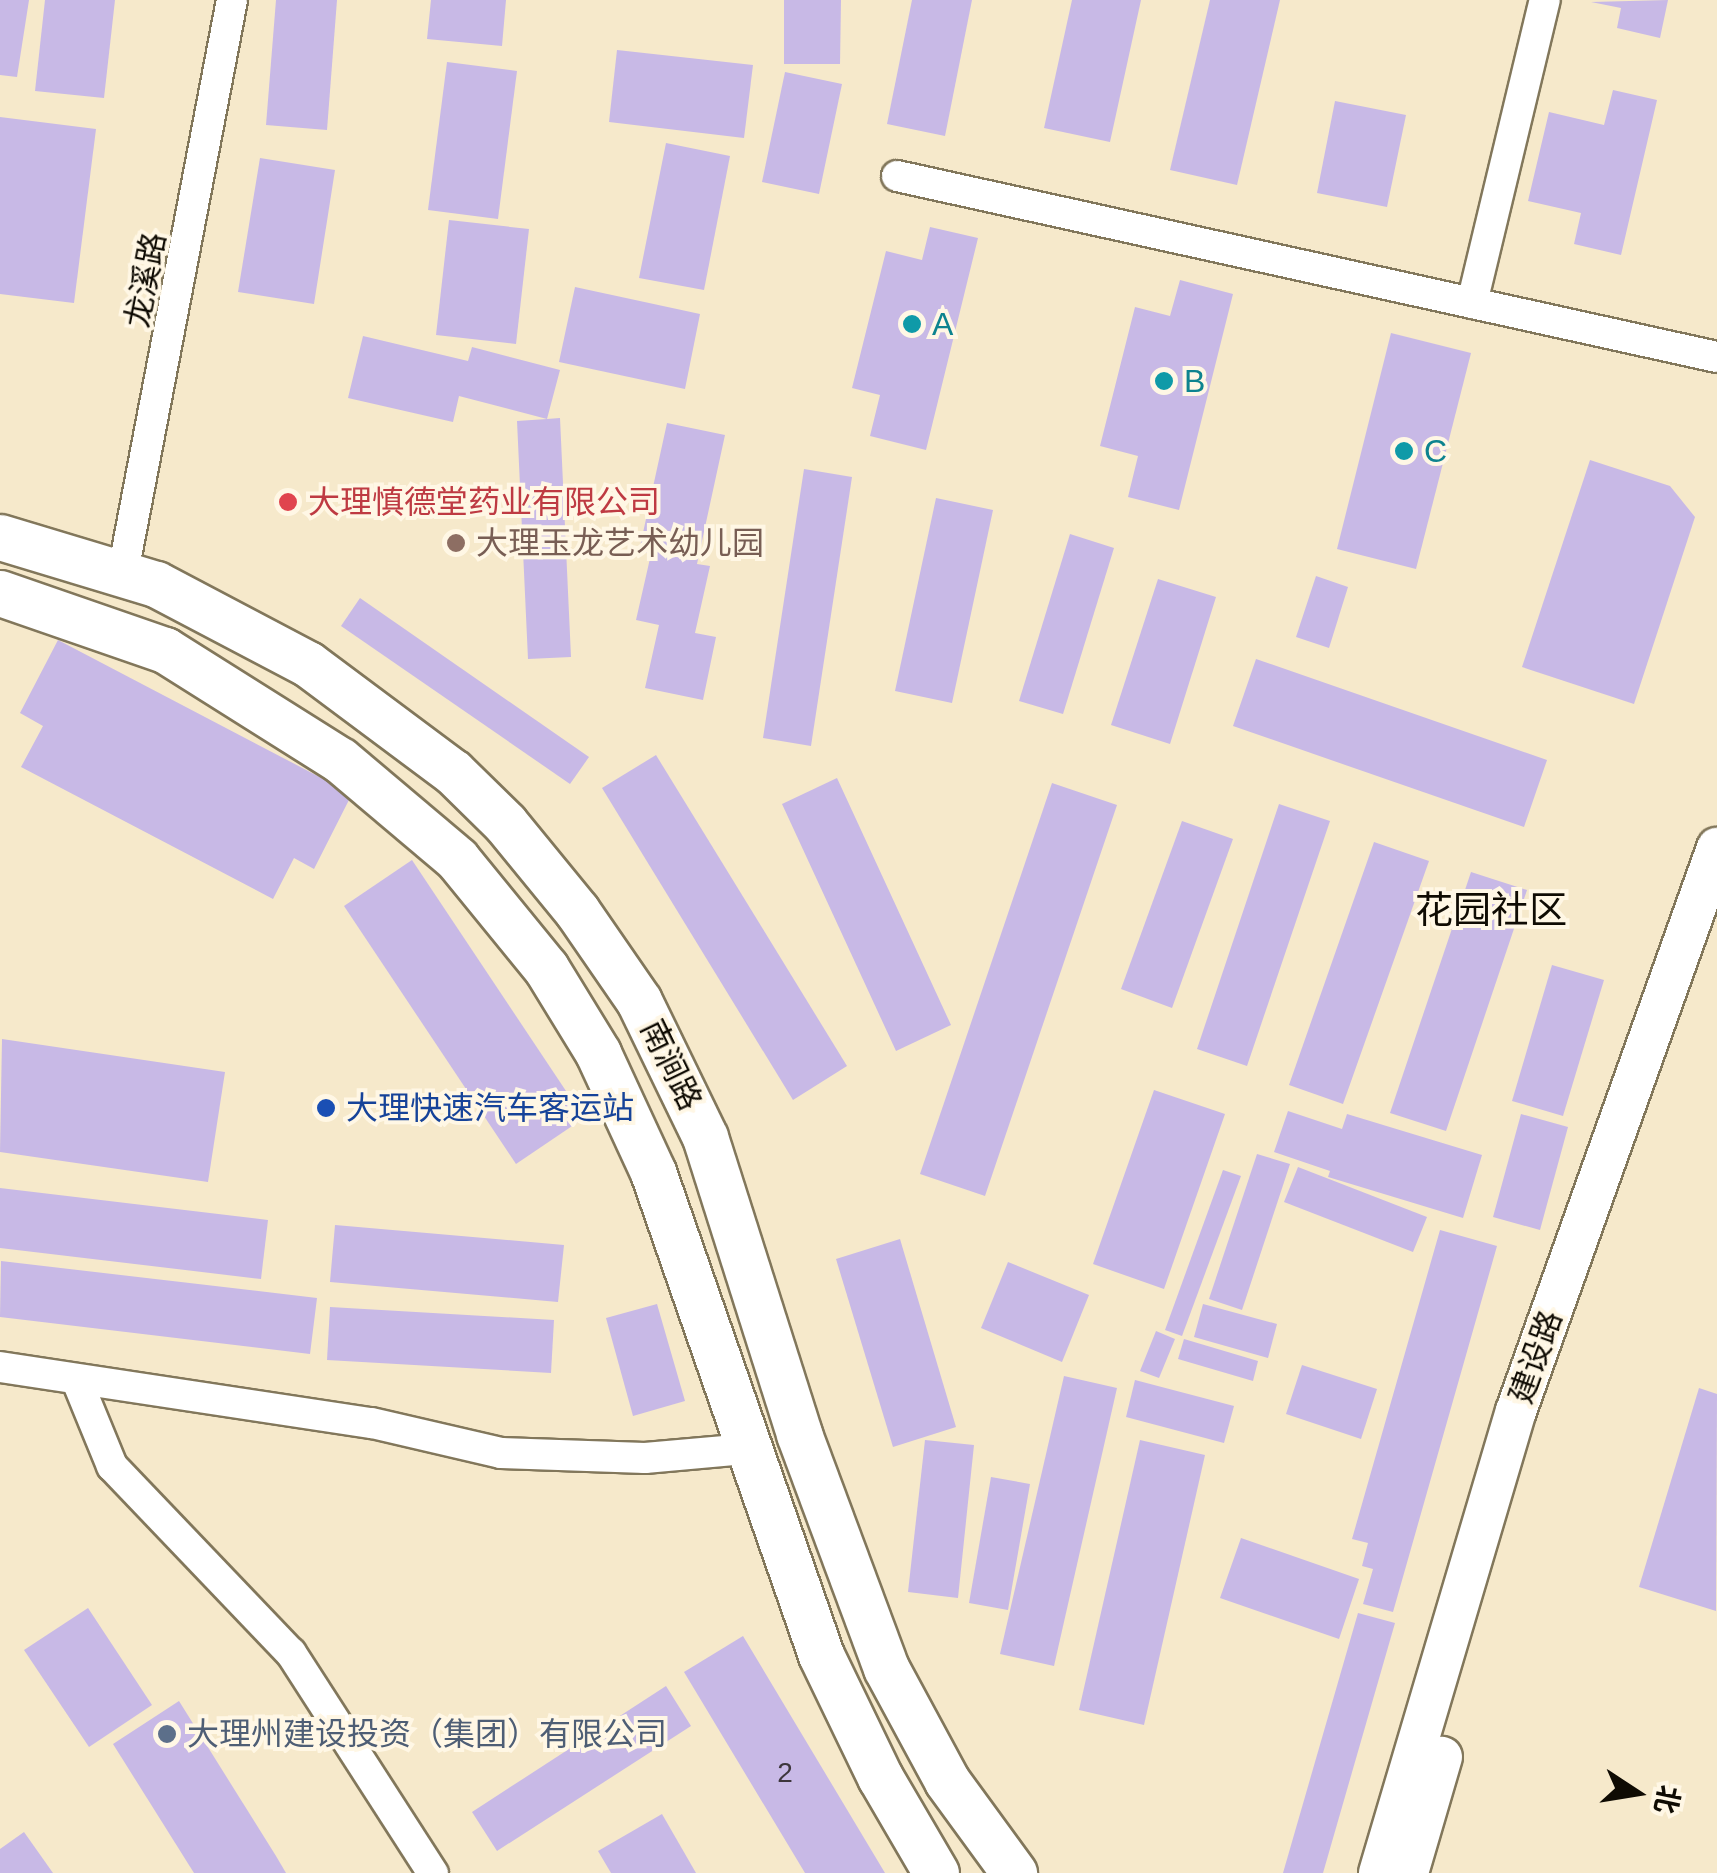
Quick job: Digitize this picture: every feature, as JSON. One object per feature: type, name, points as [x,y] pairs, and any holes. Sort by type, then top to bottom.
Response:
[{"type":"highway","name":"南涧路","points":[[0,538],[124,572],[236,622],[356,696],[486,802],[560,888],[639,1001],[706,1137],[799,1434],[886,1668],[947,1781],[1014,1873]]},
{"type":"highway","points":[[111,628],[124,572]]},
{"type":"highway","name":"南涧路","points":[[0,593],[111,628],[214,676],[369,782],[457,860],[528,944],[584,1028],[634,1125],[821,1655],[936,1873]]},
{"type":"highway","points":[[746,1449],[799,1434]]},
{"type":"main road","name":"建设路","points":[[1379,1873],[1516,1411],[1717,848]]},
{"type":"main road","name":"建设路","points":[[1408,1873],[1546,1406],[1717,920]]},
{"type":"street","name":"龙溪路","points":[[124,572],[232,0]]},
{"type":"street","points":[[1472,303],[1545,0]]},
{"type":"street","points":[[898,176],[1717,357]]},
{"type":"street","points":[[0,1367],[78,1383],[372,1424],[501,1453],[645,1458],[746,1449]]},
{"type":"street","points":[[78,1383],[112,1466],[291,1653],[433,1873]]},
{"type":"building","points":[[0,0],[29,0],[17,77],[0,75]]},
{"type":"building","points":[[45,0],[115,0],[104,98],[35,91]]},
{"type":"building","points":[[276,0],[337,0],[327,130],[266,125]]},
{"type":"building","points":[[431,0],[506,0],[502,46],[427,39]]},
{"type":"building","points":[[784,0],[841,0],[840,64],[784,64]]},
{"type":"building","points":[[912,0],[972,0],[945,136],[887,124]]},
{"type":"building","points":[[1072,0],[1141,0],[1110,142],[1044,128]]},
{"type":"building","points":[[1210,0],[1280,0],[1237,185],[1170,170]]},
{"type":"building","points":[[1668,0],[1660,38],[1617,28],[1621,8],[1591,2]]},
{"type":"building","points":[[617,50],[753,65],[744,138],[609,122]]},
{"type":"building","points":[[447,62],[517,71],[498,219],[428,210]]},
{"type":"building","points":[[785,72],[842,84],[819,194],[762,182]]},
{"type":"building","points":[[1613,90],[1657,100],[1621,255],[1574,244],[1581,213],[1528,201],[1549,112],[1604,125]]},
{"type":"building","points":[[1335,101],[1406,115],[1387,207],[1317,193]]},
{"type":"building","points":[[0,117],[96,129],[74,303],[0,294]]},
{"type":"building","points":[[666,143],[730,156],[704,290],[639,278]]},
{"type":"building","points":[[260,158],[335,170],[314,304],[238,292]]},
{"type":"building","points":[[449,220],[529,229],[516,344],[436,335]]},
{"type":"building","name":"A","points":[[930,227],[978,238],[926,450],[870,436],[880,395],[852,388],[886,251],[922,260]]},
{"type":"building","name":"B","points":[[1180,280],[1233,294],[1179,510],[1128,497],[1138,456],[1100,446],[1135,307],[1170,316]]},
{"type":"building","points":[[575,287],[700,314],[685,389],[559,362]]},
{"type":"building","name":"C","points":[[1391,333],[1471,353],[1416,569],[1337,549]]},
{"type":"building","points":[[363,336],[468,361],[472,347],[560,370],[547,419],[459,396],[453,422],[348,398]]},
{"type":"building","points":[[560,418],[571,657],[528,659],[517,421]]},
{"type":"building","points":[[667,423],[725,435],[697,564],[710,566],[695,633],[716,637],[703,700],[645,688],[659,625],[636,620],[651,554],[639,551]]},
{"type":"building","points":[[1590,460],[1670,486],[1695,517],[1634,704],[1522,667]]},
{"type":"building","points":[[804,469],[852,477],[811,746],[763,738]]},
{"type":"building","points":[[936,498],[993,510],[952,703],[895,691]]},
{"type":"building","points":[[1070,534],[1114,548],[1063,714],[1019,701]]},
{"type":"building","points":[[1316,576],[1348,587],[1329,648],[1296,637]]},
{"type":"building","points":[[1158,579],[1216,597],[1170,744],[1111,725]]},
{"type":"building","points":[[360,598],[589,757],[570,784],[341,626]]},
{"type":"building","points":[[58,640],[352,794],[314,869],[294,858],[273,899],[21,767],[43,726],[20,713]]},
{"type":"building","points":[[1256,659],[1547,760],[1524,827],[1233,726]]},
{"type":"building","points":[[656,755],[847,1066],[793,1100],[602,788]]},
{"type":"building","points":[[837,778],[951,1025],[896,1051],[782,804]]},
{"type":"building","points":[[1052,783],[1117,805],[985,1196],[920,1174]]},
{"type":"building","points":[[1279,804],[1330,821],[1247,1066],[1197,1049]]},
{"type":"building","points":[[1182,821],[1233,839],[1172,1008],[1121,989]]},
{"type":"building","points":[[1374,842],[1429,861],[1343,1104],[1289,1085]]},
{"type":"building","points":[[412,860],[584,1118],[516,1164],[344,906]]},
{"type":"building","points":[[1471,872],[1527,890],[1446,1131],[1390,1113]]},
{"type":"building","points":[[1552,965],[1604,980],[1563,1116],[1512,1101]]},
{"type":"building","points":[[2,1039],[225,1072],[208,1182],[0,1152]]},
{"type":"building","points":[[1154,1090],[1225,1114],[1164,1289],[1093,1264]]},
{"type":"building","points":[[1288,1111],[1342,1129],[1347,1114],[1482,1155],[1463,1218],[1328,1177],[1330,1171],[1274,1152]]},
{"type":"building","points":[[1521,1114],[1568,1127],[1540,1230],[1493,1217]]},
{"type":"building","points":[[1257,1154],[1290,1164],[1242,1310],[1209,1299]]},
{"type":"building","points":[[1298,1167],[1427,1217],[1413,1252],[1284,1202]]},
{"type":"building","points":[[1223,1170],[1241,1176],[1182,1336],[1165,1330]]},
{"type":"building","points":[[0,1188],[268,1220],[261,1279],[0,1248]]},
{"type":"building","points":[[335,1225],[564,1245],[558,1302],[330,1282]]},
{"type":"building","points":[[1440,1230],[1497,1246],[1393,1612],[1363,1604],[1373,1569],[1362,1566],[1368,1543],[1352,1539]]},
{"type":"building","points":[[900,1239],[956,1427],[893,1447],[836,1259]]},
{"type":"building","points":[[1,1261],[317,1298],[310,1354],[0,1317]]},
{"type":"building","points":[[1008,1262],[1089,1295],[1062,1362],[981,1328]]},
{"type":"building","points":[[657,1304],[685,1401],[633,1416],[606,1318]]},
{"type":"building","points":[[1203,1304],[1277,1324],[1268,1358],[1194,1337]]},
{"type":"building","points":[[330,1307],[554,1320],[551,1373],[327,1360]]},
{"type":"building","points":[[1156,1331],[1175,1339],[1159,1378],[1140,1371]]},
{"type":"building","points":[[1184,1339],[1258,1361],[1253,1381],[1178,1359]]},
{"type":"building","points":[[1302,1365],[1377,1389],[1361,1439],[1286,1414]]},
{"type":"building","points":[[1064,1376],[1117,1388],[1054,1666],[1000,1654]]},
{"type":"building","points":[[1135,1380],[1234,1406],[1224,1443],[1126,1417]]},
{"type":"building","points":[[1699,1388],[1717,1394],[1716,1611],[1639,1587]]},
{"type":"building","points":[[925,1440],[974,1445],[958,1598],[908,1592]]},
{"type":"building","points":[[1140,1440],[1205,1455],[1144,1725],[1079,1710]]},
{"type":"building","points":[[991,1477],[1030,1484],[1008,1610],[969,1603]]},
{"type":"building","points":[[1241,1538],[1359,1579],[1339,1639],[1220,1598]]},
{"type":"building","points":[[88,1608],[152,1705],[89,1747],[24,1650]]},
{"type":"building","points":[[1358,1613],[1395,1623],[1323,1873],[1283,1873]]},
{"type":"building","points":[[743,1636],[885,1873],[805,1873],[684,1672]]},
{"type":"building","points":[[666,1686],[691,1726],[497,1851],[472,1812]]},
{"type":"building","points":[[179,1701],[286,1873],[194,1873],[113,1744]]},
{"type":"building","points":[[662,1814],[696,1873],[611,1873],[598,1851]]},
{"type":"building","points":[[24,1832],[53,1873],[0,1873],[0,1849]]},
{"type":"place","name":"A","points":[[912,324]]},
{"type":"place","name":"B","points":[[1164,381]]},
{"type":"place","name":"C","points":[[1404,451]]},
{"type":"place","name":"大理慎德堂药业有限公司","points":[[288,502]]},
{"type":"place","name":"大理玉龙艺术幼儿园","points":[[456,543]]},
{"type":"place","name":"大理快速汽车客运站","points":[[326,1108]]},
{"type":"place","name":"大理州建设投资（集团）有限公司","points":[[167,1734]]},
{"type":"district","name":"花园社区","points":[[1491,911]]}]
